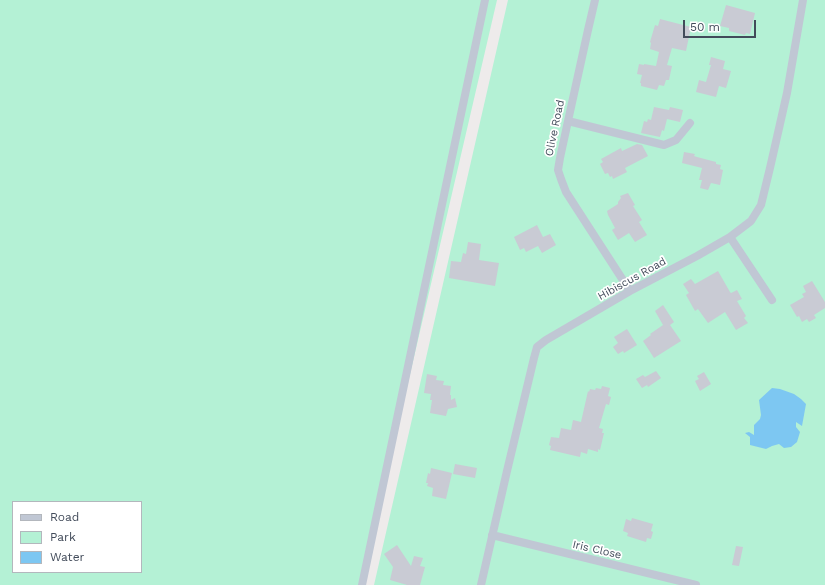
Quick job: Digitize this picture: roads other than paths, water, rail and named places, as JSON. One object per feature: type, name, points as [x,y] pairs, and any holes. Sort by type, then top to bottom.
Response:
[{"type":"street","points":[[362,585],[485,0]]},
{"type":"street","name":"Olive Road","points":[[595,0],[558,170],[566,192],[630,291]]},
{"type":"street","name":"Hibiscus Road","points":[[482,585],[492,536],[534,358],[538,347],[546,340],[630,291],[730,237],[751,221],[761,205],[788,93],[803,0]]},
{"type":"street","points":[[568,121],[664,145],[676,140],[690,123]]},
{"type":"street","points":[[730,237],[772,300]]},
{"type":"street","name":"Iris Close","points":[[492,536],[696,585]]},
{"type":"water","points":[[772,388],[794,394],[806,404],[802,426],[796,422],[796,427],[800,432],[797,442],[791,447],[784,448],[779,444],[766,449],[750,445],[750,437],[745,433],[749,432],[754,435],[754,425],[760,419],[761,415],[759,400]]}]
